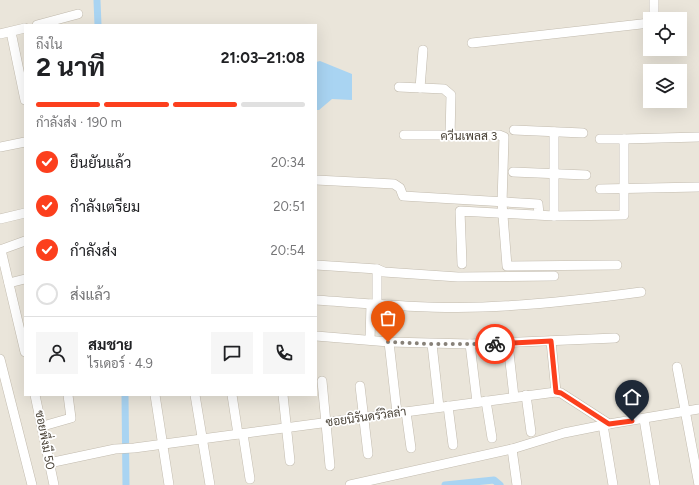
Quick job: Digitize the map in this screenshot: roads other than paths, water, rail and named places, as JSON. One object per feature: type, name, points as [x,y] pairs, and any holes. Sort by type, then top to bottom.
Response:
[{"type":"street","points":[[654,0],[654,12]]},
{"type":"street","points":[[41,24],[78,14]]},
{"type":"street","points":[[472,43],[643,24]]},
{"type":"street","points":[[0,34],[24,28]]},
{"type":"street","points":[[11,32],[24,95]]},
{"type":"street","points":[[420,88],[423,50]]},
{"type":"street","points":[[399,87],[444,89],[451,95],[450,136]]},
{"type":"street","points":[[514,130],[584,133]]},
{"type":"street","points":[[554,132],[554,216]]},
{"type":"street","name":"ควีนเพลส 3","points":[[404,135],[504,137],[502,203],[507,266],[617,265]]},
{"type":"street","points":[[600,139],[699,137]]},
{"type":"street","points":[[462,264],[460,211],[503,214],[539,214],[554,216],[624,216],[624,139]]},
{"type":"street","points":[[0,147],[24,142]]},
{"type":"street","points":[[513,172],[586,176]]},
{"type":"street","points":[[317,180],[394,184],[400,188],[403,196],[538,204],[539,214]]},
{"type":"street","points":[[600,189],[625,187],[699,187]]},
{"type":"street","points":[[0,219],[24,213]]},
{"type":"street","points":[[24,241],[0,250],[21,318],[24,344]]},
{"type":"street","points":[[317,265],[377,269],[384,272],[458,277],[554,276]]},
{"type":"street","points":[[370,340],[377,269]]},
{"type":"street","points":[[9,283],[24,279]]},
{"type":"street","points":[[317,300],[374,304],[482,307],[560,303],[641,292]]},
{"type":"street","points":[[317,336],[432,344],[508,344],[615,338]]},
{"type":"street","points":[[551,341],[556,392],[561,393],[606,424],[614,485]]},
{"type":"street","points":[[388,342],[411,448]]},
{"type":"street","points":[[432,344],[453,445]]},
{"type":"street","points":[[470,344],[481,401],[492,438]]},
{"type":"street","points":[[508,344],[514,397]]},
{"type":"street","points":[[0,359],[32,485]]},
{"type":"street","points":[[677,367],[699,485]]},
{"type":"street","points":[[322,381],[330,466]]},
{"type":"street","points":[[360,386],[368,454]]},
{"type":"street","name":"ซอยนิรันดร์วิลล่า","points":[[49,463],[114,449],[162,445],[556,392]]},
{"type":"street","points":[[526,395],[531,432]]},
{"type":"street","name":"ซอยพึ่งมี 50","points":[[35,396],[43,426],[54,485]]},
{"type":"street","points":[[43,426],[71,418],[68,396]]},
{"type":"street","points":[[155,396],[169,485]]},
{"type":"street","points":[[195,396],[210,485]]},
{"type":"street","points":[[232,396],[250,479]]},
{"type":"street","points":[[283,396],[290,461]]},
{"type":"street","points":[[356,484],[512,449],[564,433],[606,424],[699,409]]},
{"type":"street","points":[[644,419],[656,485]]},
{"type":"street","points":[[512,449],[517,485]]},
{"type":"water","points":[[320,61],[352,74],[352,100],[332,99],[317,110],[317,62]]},
{"type":"waterway","points":[[97,0],[98,24]]},
{"type":"waterway","points":[[125,396],[126,485]]},
{"type":"waterway","points":[[445,485],[494,480],[500,485]]}]
